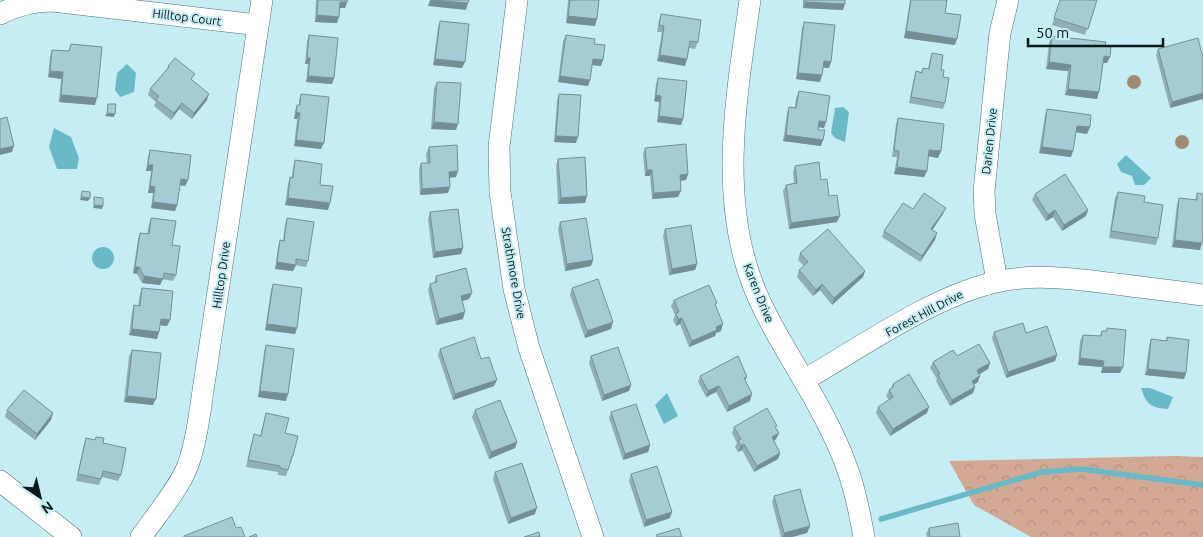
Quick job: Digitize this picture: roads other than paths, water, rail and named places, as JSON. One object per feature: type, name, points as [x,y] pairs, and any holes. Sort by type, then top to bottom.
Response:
[{"type":"street","name":"Hilltop Court","points":[[0,14],[33,2],[52,0],[258,25]]},
{"type":"street","name":"Hilltop Drive","points":[[141,537],[182,477],[188,465],[194,440],[262,0]]},
{"type":"street","name":"Strathmore Drive","points":[[517,0],[499,147],[500,192],[514,289],[529,348],[593,537]]},
{"type":"street","name":"Karen Drive","points":[[750,0],[737,100],[734,165],[736,212],[746,266],[753,286],[773,328],[804,380],[848,470],[856,496],[864,537]]},
{"type":"street","name":"Darien Drive","points":[[997,281],[985,214],[984,191],[1000,33],[1008,0]]},
{"type":"street","name":"Forest Hill Drive","points":[[804,380],[927,309],[961,293],[997,281],[1026,278],[1084,280],[1203,295]]},
{"type":"street","points":[[0,481],[71,537]]},
{"type":"water","points":[[127,64],[136,73],[134,92],[120,97],[115,90],[117,73]]},
{"type":"water","points":[[843,107],[849,112],[845,142],[835,138],[831,133],[835,108]]},
{"type":"water","points":[[54,128],[71,137],[79,158],[77,169],[57,169],[49,147]]},
{"type":"water","points":[[1126,155],[1151,178],[1144,185],[1135,185],[1132,176],[1121,172],[1117,164]]},
{"type":"water","points":[[103,247],[111,250],[114,258],[111,266],[103,269],[95,266],[92,258],[95,250]]},
{"type":"water","points":[[1141,388],[1150,388],[1173,397],[1168,409],[1157,408],[1150,404]]},
{"type":"water","points":[[667,393],[678,416],[664,424],[655,405]]},
{"type":"waterway","points":[[881,519],[1042,472],[1081,469],[1203,485]]}]
